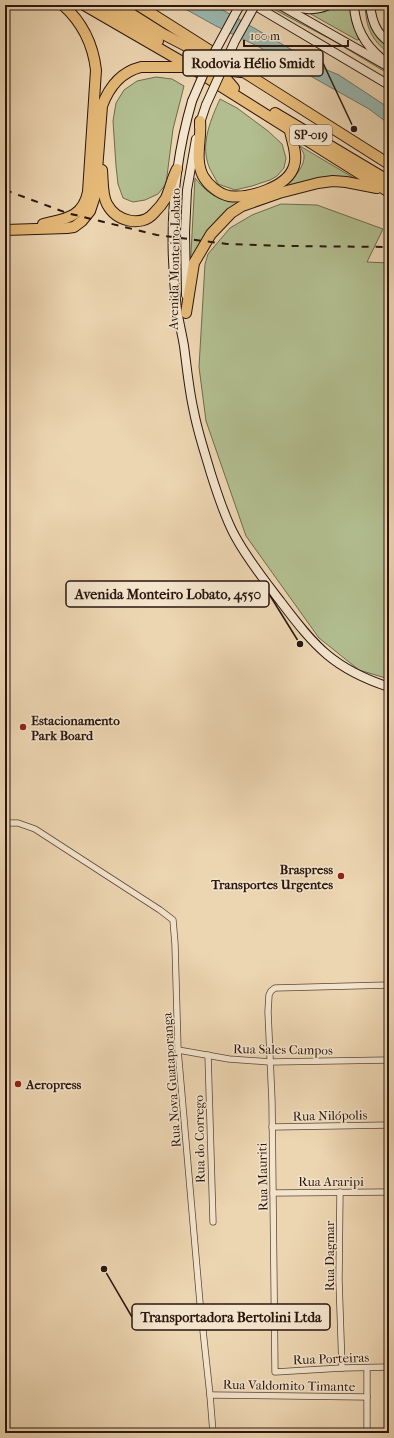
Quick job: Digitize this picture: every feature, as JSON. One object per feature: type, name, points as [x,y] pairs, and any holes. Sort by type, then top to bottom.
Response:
[{"type":"highway","points":[[28,230],[32,227],[62,220],[76,214],[85,202],[88,192],[96,70],[95,60],[89,39],[84,30],[63,5]]},
{"type":"highway","name":"SP-019","points":[[84,5],[189,67],[290,131],[388,188]]},
{"type":"highway","name":"SP-019","points":[[102,5],[234,88],[388,188]]},
{"type":"highway","points":[[117,5],[164,34],[190,54],[222,74],[234,88]]},
{"type":"highway","name":"SP-019","points":[[138,5],[389,164]]},
{"type":"highway","points":[[176,42],[192,49],[224,70],[245,73]]},
{"type":"highway","points":[[5,230],[74,227],[82,221],[87,215],[95,196],[102,106],[112,85],[123,75],[141,67],[189,67]]},
{"type":"highway","points":[[200,121],[201,130],[198,152],[203,176],[217,191],[228,196],[237,197],[276,187],[285,181],[291,174],[296,157],[290,131]]},
{"type":"highway","points":[[100,135],[106,204],[112,211],[125,220],[142,221],[149,218],[166,198],[172,178],[177,169]]},
{"type":"highway","points":[[186,313],[194,263],[211,234],[220,223],[237,209],[279,193],[318,183],[333,181],[388,188]]},
{"type":"main road","name":"Avenida Monteiro Lobato","points":[[240,5],[207,66],[192,101],[183,131],[177,169],[172,217],[173,270],[177,311],[184,343],[194,414],[221,504],[241,546],[254,566],[314,643],[332,660],[358,675],[389,687]]},
{"type":"main road","name":"Avenida Monteiro Lobato","points":[[184,343],[186,313],[185,232],[187,190],[192,158],[200,121],[206,105],[235,41],[254,5]]},
{"type":"main road","points":[[254,5],[389,85]]},
{"type":"main road","points":[[280,5],[389,66]]},
{"type":"main road","points":[[288,5],[306,10],[321,8],[329,5]]},
{"type":"main road","points":[[354,5],[357,26],[362,36],[377,55],[389,66]]},
{"type":"main road","points":[[370,5],[374,25],[379,33],[388,41]]},
{"type":"street","name":"Rua Nova Guataporanga","points":[[5,823],[18,823],[35,829],[173,920],[178,1050],[213,1433]]},
{"type":"street","name":"Rua Mauriti","points":[[275,1372],[272,1127],[268,1012],[269,995],[271,991],[279,988],[389,985]]},
{"type":"street","name":"Rua Sales Campos","points":[[178,1050],[229,1059],[270,1062],[389,1060]]},
{"type":"street","name":"Rua do Corrego","points":[[208,1055],[213,1222]]},
{"type":"street","name":"Rua Nilópolis","points":[[272,1127],[389,1125]]},
{"type":"street","name":"Rua Dagmar","points":[[340,1192],[339,1280],[342,1368]]},
{"type":"street","name":"Rua Araripi","points":[[273,1193],[389,1192]]},
{"type":"street","name":"Rua Porteiras","points":[[275,1372],[389,1367]]},
{"type":"street","points":[[367,1368],[367,1433]]},
{"type":"street","name":"Rua Valdomito Timante","points":[[210,1396],[367,1398]]},
{"type":"green space","points":[[266,5],[275,5],[334,37],[389,69],[389,74],[332,40]]},
{"type":"green space","points":[[334,5],[350,5],[354,26],[360,39],[357,40],[309,13],[316,13],[328,9]]},
{"type":"green space","points":[[365,5],[371,5],[371,19],[389,46],[389,53],[374,38],[368,26]]},
{"type":"green space","points":[[156,77],[172,79],[184,86],[173,129],[166,184],[158,194],[145,200],[133,202],[123,198],[118,184],[113,121],[116,103],[124,90],[137,81]]},
{"type":"green space","points":[[220,99],[237,108],[268,131],[282,144],[286,158],[284,168],[277,176],[252,186],[235,190],[218,184],[208,164],[206,156],[206,139],[213,114]]},
{"type":"green space","points":[[300,146],[354,178],[333,177],[224,218],[190,272],[195,178],[207,191],[222,199],[289,182],[300,170],[303,163],[304,154]]},
{"type":"green space","points":[[281,204],[317,205],[383,229],[367,262],[389,263],[389,679],[359,670],[319,638],[246,536],[206,421],[199,367],[205,264],[208,254],[230,228],[252,215]]},
{"type":"water","points":[[178,5],[214,5],[327,70],[339,75],[389,108],[389,124],[369,109],[259,47]]},
{"type":"railway","points":[[5,190],[67,213],[157,235],[227,244],[389,247]]},
{"type":"place","name":"Rodovia Hélio Smidt","points":[[354,129]]},
{"type":"place","name":"Avenida Monteiro Lobato, 4550","points":[[300,644]]},
{"type":"place","name":"Estacionamento Park Board","points":[[23,727]]},
{"type":"place","name":"Braspress Transportes Urgentes","points":[[341,876]]},
{"type":"place","name":"Aeropress","points":[[18,1084]]},
{"type":"place","name":"Transportadora Bertolini Ltda","points":[[104,1269]]}]
